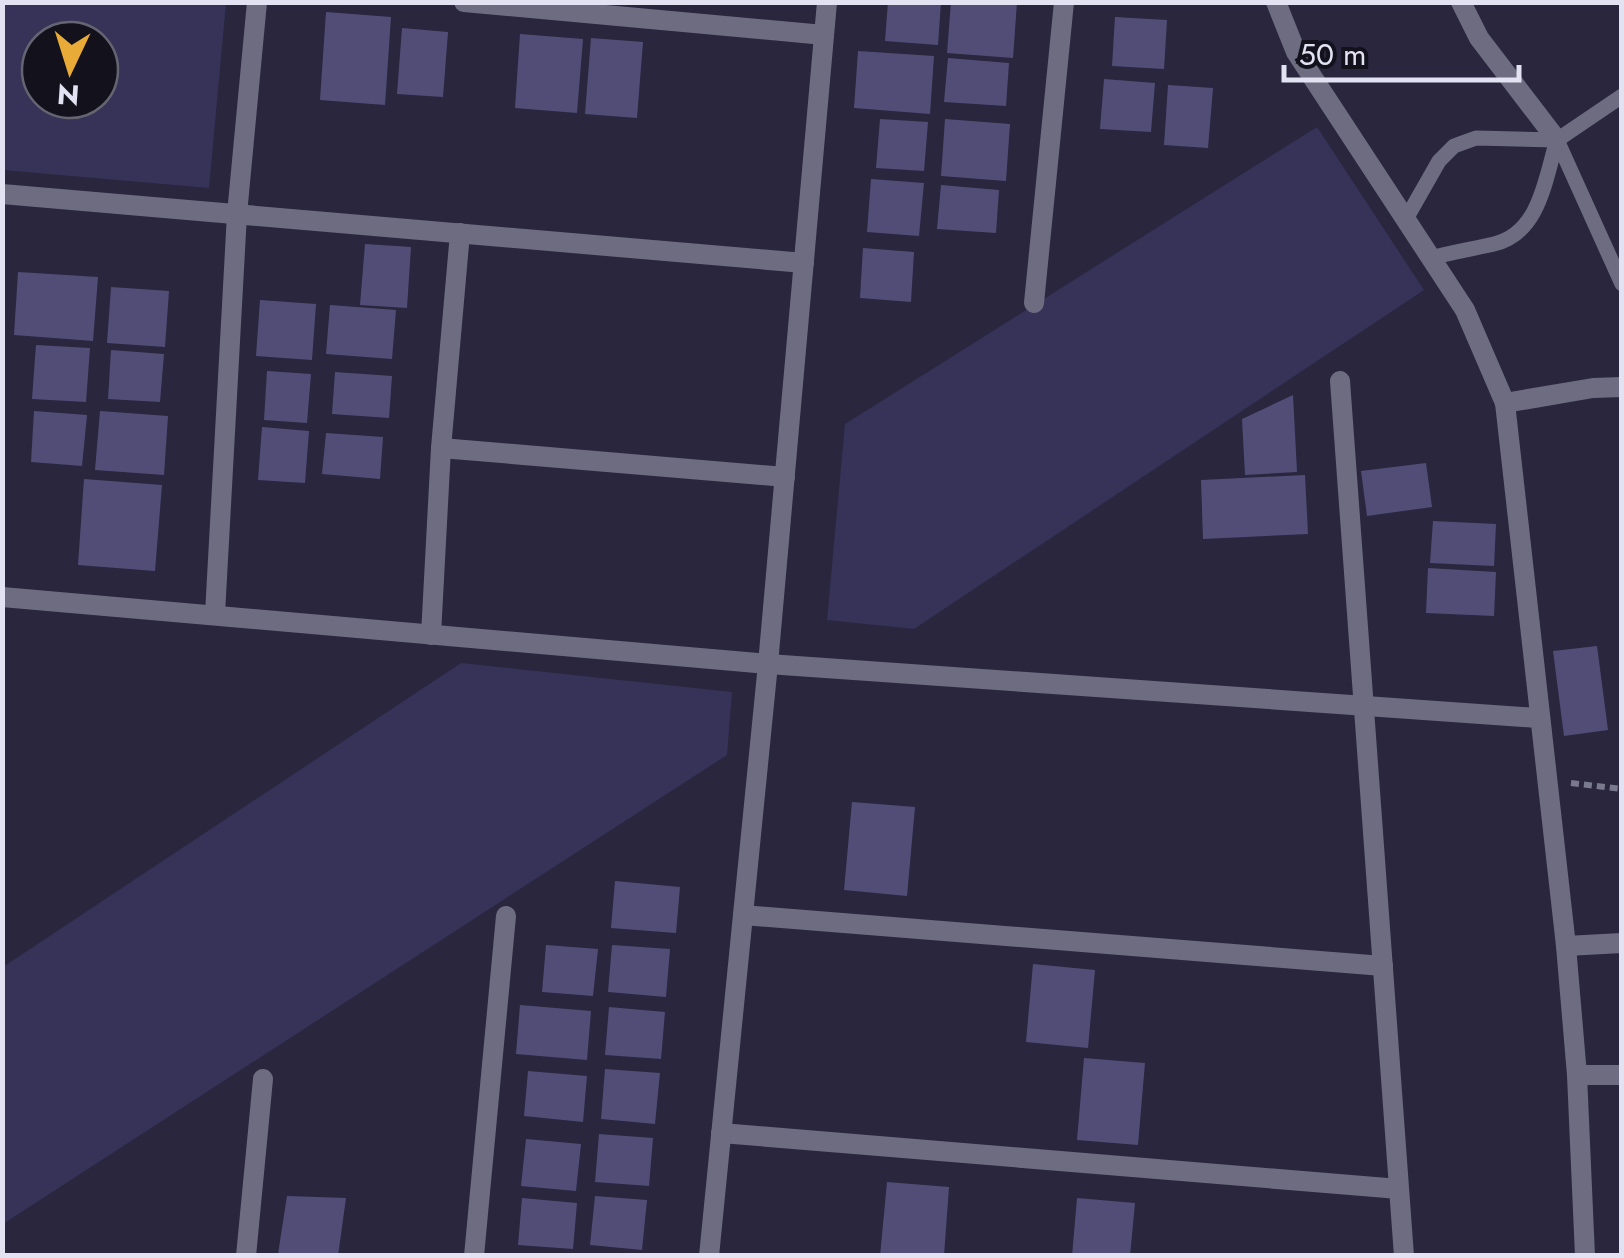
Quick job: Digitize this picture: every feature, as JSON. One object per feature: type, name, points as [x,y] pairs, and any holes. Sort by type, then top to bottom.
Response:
[{"type":"street","points":[[215,614],[237,214],[257,2]]},
{"type":"street","points":[[709,1256],[768,664],[827,2]]},
{"type":"street","points":[[1034,303],[1064,2]]},
{"type":"street","points":[[1276,2],[1296,52],[1465,310],[1505,404],[1566,946],[1585,1256]]},
{"type":"street","points":[[1462,2],[1479,38],[1557,140]]},
{"type":"street","points":[[469,3],[632,10],[824,34]]},
{"type":"street","points":[[2,194],[804,262]]},
{"type":"street","points":[[430,634],[460,233]]},
{"type":"street","points":[[1340,381],[1404,1256]]},
{"type":"street","points":[[1505,404],[1593,388],[1622,387]]},
{"type":"street","points":[[441,448],[784,478]]},
{"type":"street","points":[[2,597],[768,664],[1538,718]]},
{"type":"street","points":[[743,915],[1383,966]]},
{"type":"street","points":[[474,1256],[506,916]]},
{"type":"street","points":[[1566,946],[1622,942]]},
{"type":"street","points":[[1576,1074],[1622,1075]]},
{"type":"street","points":[[246,1256],[262,1080]]},
{"type":"street","points":[[721,1133],[1400,1189]]},
{"type":"lane","points":[[1406,219],[1440,161],[1454,146],[1476,138],[1557,140],[1622,96]]},
{"type":"lane","points":[[1431,258],[1495,244],[1519,234],[1536,210],[1557,140]]},
{"type":"lane","points":[[1557,140],[1622,284]]},
{"type":"path","points":[[1545,780],[1622,789]]},
{"type":"shaded area","points":[[2,3],[226,3],[209,188],[3,170]]},
{"type":"shaded area","points":[[1317,127],[1424,290],[914,629],[827,620],[845,424]]},
{"type":"shaded area","points":[[461,663],[732,692],[727,755],[3,1224],[3,967]]},
{"type":"building","points":[[888,2],[941,2],[938,45],[885,41]]},
{"type":"building","points":[[951,2],[1017,2],[1013,58],[947,53]]},
{"type":"building","points":[[326,12],[391,17],[385,105],[320,100]]},
{"type":"building","points":[[1115,17],[1167,20],[1164,69],[1112,66]]},
{"type":"building","points":[[402,28],[448,32],[443,97],[397,94]]},
{"type":"building","points":[[520,34],[583,39],[577,113],[515,108]]},
{"type":"building","points":[[591,38],[643,42],[637,118],[585,114]]},
{"type":"building","points":[[858,51],[934,56],[930,114],[854,108]]},
{"type":"building","points":[[948,58],[1009,63],[1006,106],[944,102]]},
{"type":"building","points":[[1104,79],[1155,83],[1151,132],[1100,129]]},
{"type":"building","points":[[1168,85],[1213,88],[1208,148],[1164,145]]},
{"type":"building","points":[[880,119],[928,122],[924,171],[876,168]]},
{"type":"building","points":[[945,119],[1010,124],[1006,181],[941,176]]},
{"type":"building","points":[[871,179],[924,183],[919,236],[867,232]]},
{"type":"building","points":[[941,185],[999,190],[996,233],[937,229]]},
{"type":"building","points":[[365,244],[411,247],[407,308],[360,305]]},
{"type":"building","points":[[863,248],[914,252],[911,302],[860,298]]},
{"type":"building","points":[[18,272],[98,277],[93,341],[14,335]]},
{"type":"building","points":[[111,287],[169,291],[165,347],[107,343]]},
{"type":"building","points":[[260,300],[316,304],[312,360],[256,356]]},
{"type":"building","points":[[330,305],[396,310],[392,359],[326,354]]},
{"type":"building","points":[[36,345],[90,348],[86,402],[32,399]]},
{"type":"building","points":[[111,350],[164,354],[160,402],[108,399]]},
{"type":"building","points":[[267,371],[311,374],[307,423],[264,420]]},
{"type":"building","points":[[335,372],[392,376],[389,418],[332,414]]},
{"type":"building","points":[[1293,395],[1297,472],[1245,475],[1242,419]]},
{"type":"building","points":[[34,411],[87,415],[82,466],[31,462]]},
{"type":"building","points":[[100,411],[168,416],[164,475],[95,470]]},
{"type":"building","points":[[262,427],[309,431],[305,483],[258,480]]},
{"type":"building","points":[[326,433],[383,437],[380,479],[322,474]]},
{"type":"building","points":[[1426,463],[1432,507],[1367,516],[1361,471]]},
{"type":"building","points":[[1305,475],[1308,534],[1203,539],[1201,480]]},
{"type":"building","points":[[84,479],[162,485],[155,571],[78,565]]},
{"type":"building","points":[[1433,521],[1496,524],[1494,566],[1430,563]]},
{"type":"building","points":[[1428,568],[1496,572],[1494,616],[1426,613]]},
{"type":"building","points":[[1597,646],[1608,730],[1564,736],[1553,651]]},
{"type":"building","points":[[852,802],[915,807],[907,896],[844,890]]},
{"type":"building","points":[[615,881],[680,887],[676,933],[611,928]]},
{"type":"building","points":[[546,945],[598,949],[593,996],[542,992]]},
{"type":"building","points":[[612,945],[670,949],[666,997],[608,992]]},
{"type":"building","points":[[1033,964],[1095,970],[1088,1048],[1026,1042]]},
{"type":"building","points":[[520,1005],[591,1011],[587,1060],[516,1054]]},
{"type":"building","points":[[609,1007],[665,1012],[661,1059],[605,1055]]},
{"type":"building","points":[[1084,1058],[1145,1063],[1138,1145],[1077,1140]]},
{"type":"building","points":[[605,1069],[660,1073],[655,1124],[601,1119]]},
{"type":"building","points":[[528,1071],[587,1076],[583,1122],[524,1116]]},
{"type":"building","points":[[599,1134],[653,1138],[649,1186],[595,1182]]},
{"type":"building","points":[[526,1139],[581,1144],[576,1191],[521,1186]]},
{"type":"building","points":[[887,1182],[949,1187],[944,1256],[880,1256]]},
{"type":"building","points":[[287,1196],[346,1198],[338,1256],[278,1254]]},
{"type":"building","points":[[595,1196],[647,1200],[642,1250],[590,1245]]},
{"type":"building","points":[[522,1198],[577,1203],[573,1249],[518,1245]]},
{"type":"building","points":[[1077,1198],[1135,1203],[1130,1256],[1072,1256]]}]
